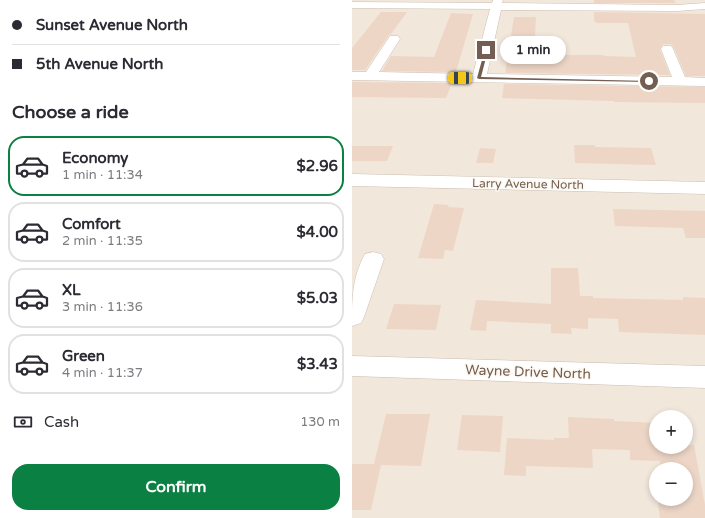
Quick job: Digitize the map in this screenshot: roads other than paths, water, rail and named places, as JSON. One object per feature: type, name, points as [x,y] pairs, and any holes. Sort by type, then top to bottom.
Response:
[{"type":"street","points":[[352,5],[497,3],[677,8],[705,6]]},
{"type":"street","points":[[479,78],[497,3]]},
{"type":"street","points":[[370,76],[394,39]]},
{"type":"street","points":[[667,50],[680,81]]},
{"type":"street","points":[[352,76],[705,82]]},
{"type":"street","name":"Larry Avenue North","points":[[352,180],[705,188]]},
{"type":"street","points":[[352,317],[373,259]]},
{"type":"street","name":"Wayne Drive North","points":[[352,366],[705,377]]}]
